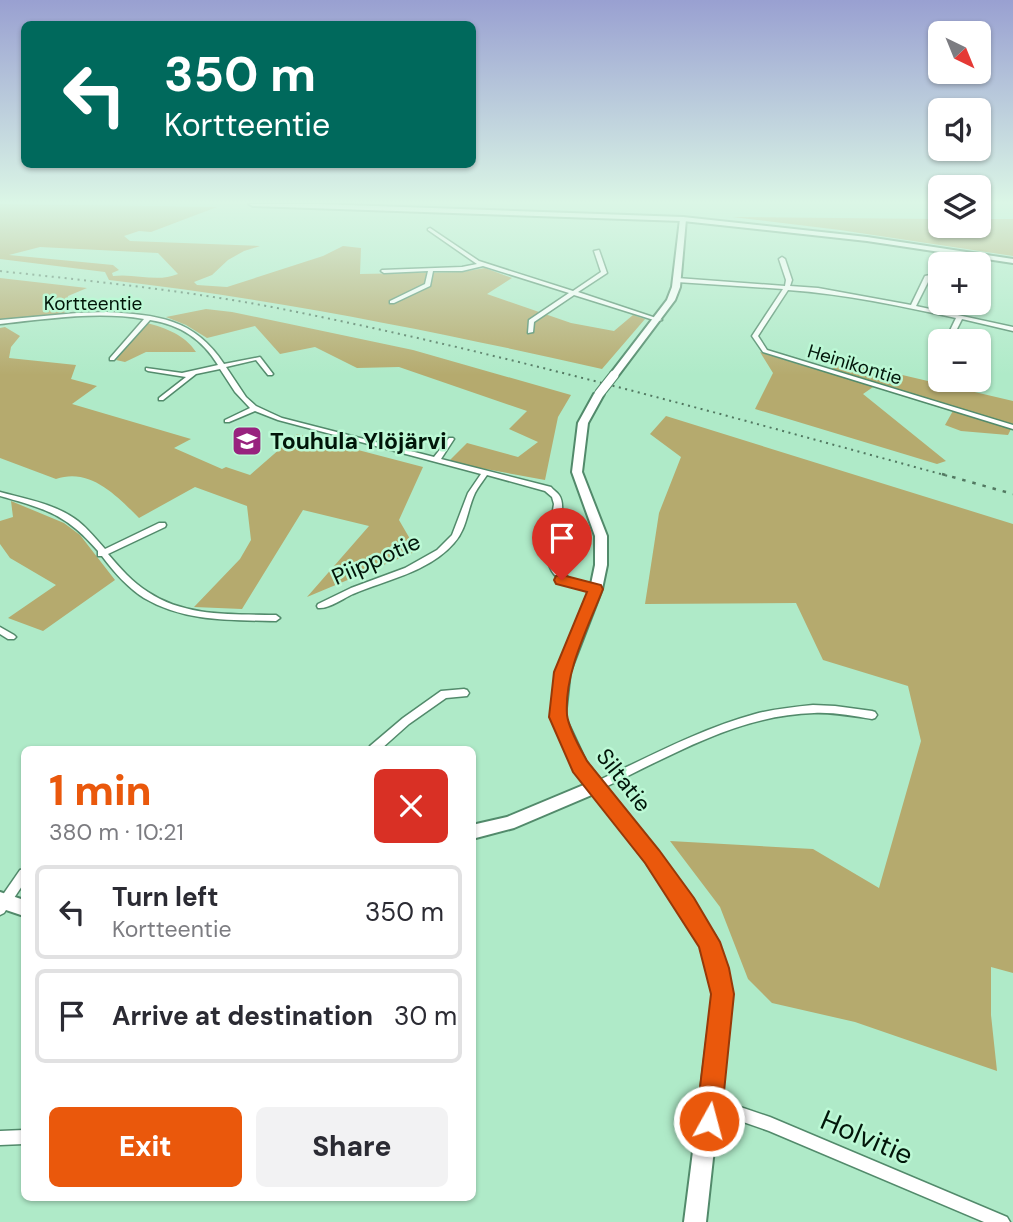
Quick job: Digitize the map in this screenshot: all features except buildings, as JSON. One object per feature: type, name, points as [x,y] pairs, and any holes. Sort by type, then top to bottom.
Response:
[{"type":"main road","name":"Siltatie","points":[[679,261],[671,300],[659,320],[599,394],[583,423],[577,472],[601,536],[601,565],[596,589],[562,672],[558,717],[580,766],[652,857],[709,942],[718,968],[722,994],[695,1222]]},
{"type":"main road","points":[[476,831],[509,823],[595,787]]},
{"type":"main road","points":[[2,904],[21,907]]},
{"type":"street","points":[[480,261],[659,320]]},
{"type":"street","points":[[530,332],[531,321],[604,273],[600,261]]},
{"type":"street","points":[[783,261],[789,286]]},
{"type":"street","points":[[384,271],[462,270],[485,264]]},
{"type":"street","points":[[392,302],[428,285],[431,270]]},
{"type":"street","points":[[913,307],[928,276]]},
{"type":"street","points":[[677,280],[789,286],[913,307],[1013,329]]},
{"type":"street","name":"Heinikontie","points":[[789,286],[755,336],[765,351],[1013,427]]},
{"type":"street","name":"Kortteentie","points":[[0,322],[81,315],[148,318],[189,332],[203,341],[237,389],[255,408],[280,419],[540,486],[553,493],[558,504],[551,559],[553,572],[562,580],[596,589]]},
{"type":"street","points":[[954,329],[960,317]]},
{"type":"street","points":[[112,359],[148,318]]},
{"type":"street","points":[[148,369],[182,375],[258,358],[270,374]]},
{"type":"street","points":[[161,399],[194,373]]},
{"type":"street","points":[[226,421],[255,408]]},
{"type":"street","points":[[436,460],[451,439]]},
{"type":"street","name":"Piippotie","points":[[321,606],[349,590],[402,571],[440,551],[452,540],[463,522],[470,495],[485,473]]},
{"type":"street","points":[[0,494],[63,515],[89,537],[125,579],[147,596],[178,610],[200,616],[276,618]]},
{"type":"street","points":[[101,554],[162,525]]},
{"type":"street","points":[[0,630],[11,637]]},
{"type":"street","points":[[377,746],[406,721],[444,694],[464,693]]},
{"type":"street","points":[[595,787],[712,734],[767,715],[810,709],[872,715]]},
{"type":"street","points":[[2,904],[21,878]]},
{"type":"street","name":"Holvitie","points":[[711,1104],[771,1124],[1002,1222]]},
{"type":"street","points":[[0,1138],[21,1137]]},
{"type":"shaded area","points":[[16,261],[72,261],[113,265],[119,270],[112,273],[113,276],[162,278],[178,274],[166,261],[227,261],[212,275],[194,282],[197,285],[227,287],[307,261],[360,261],[360,274],[462,272],[485,268],[512,278],[487,294],[571,323],[614,331],[633,315],[645,319],[602,369],[357,318],[234,297],[109,280],[105,272]]},
{"type":"shaded area","points":[[0,278],[87,288],[68,296],[64,314],[0,320]]},
{"type":"shaded area","points":[[206,309],[232,312],[413,350],[571,395],[558,417],[545,480],[448,462],[467,443],[518,457],[538,442],[509,429],[527,411],[399,367],[357,368],[315,347],[280,354],[255,326],[207,338],[166,317]]},
{"type":"shaded area","points":[[147,323],[174,333],[196,352],[146,352],[125,362],[116,360]]},
{"type":"shaded area","points":[[5,327],[20,336],[11,347],[9,358],[76,365],[71,379],[97,386],[72,404],[191,439],[174,448],[222,469],[226,467],[250,475],[297,434],[423,467],[399,520],[417,551],[307,597],[369,526],[303,510],[242,609],[194,607],[240,559],[251,540],[247,506],[195,487],[139,518],[112,493],[91,480],[68,476],[56,479],[0,458],[0,328]]},
{"type":"shaded area","points":[[760,352],[824,372],[847,362],[928,381],[928,392],[975,392],[1013,401],[1013,425],[1008,435],[961,431],[945,425],[954,409],[876,385],[863,394],[946,461],[937,464],[755,409],[773,373]]},
{"type":"shaded area","points":[[666,416],[1013,524],[1013,973],[991,967],[991,1015],[997,1071],[855,1022],[772,1003],[748,979],[720,907],[670,841],[813,849],[879,888],[921,741],[908,686],[823,660],[796,603],[645,604],[659,513],[681,457],[650,434]]},
{"type":"shaded area","points":[[11,501],[64,523],[80,535],[115,580],[43,631],[8,618],[56,585],[10,558],[0,544],[0,521],[13,517]]},
{"type":"railway","points":[[0,271],[204,296],[358,325],[612,386],[948,476]]},
{"type":"railway","points":[[942,474],[1013,494]]},
{"type":"place","name":"Touhula Ylöjärvi","points":[[247,441]]},
{"type":"route","points":[[562,580],[596,589],[562,672],[558,717],[580,766],[687,905],[709,942],[718,968],[722,994],[709,1121]]}]
